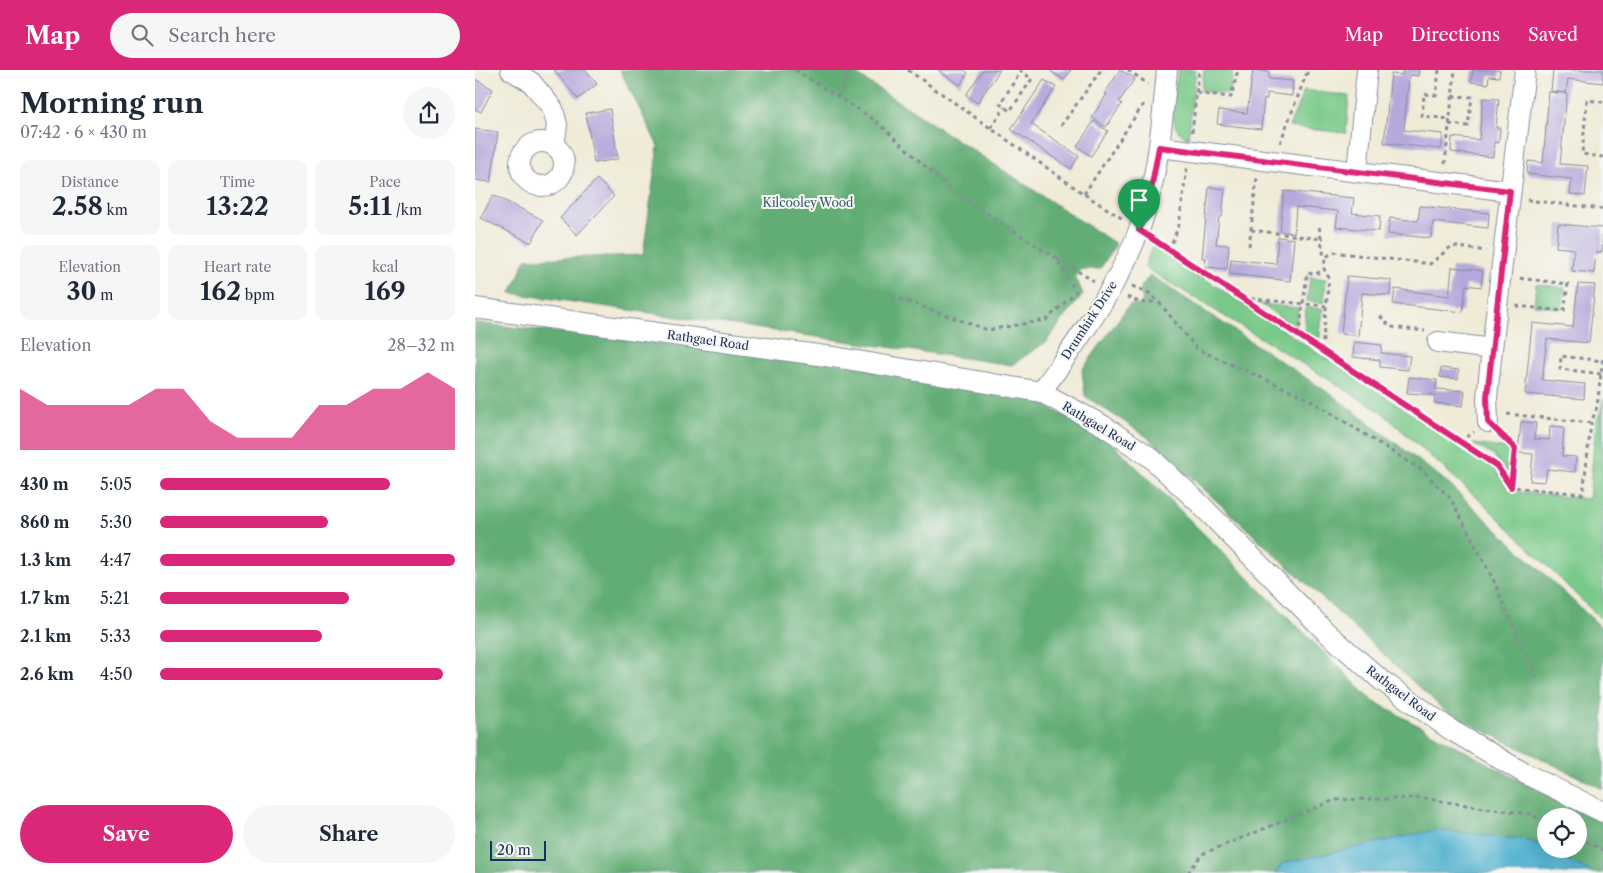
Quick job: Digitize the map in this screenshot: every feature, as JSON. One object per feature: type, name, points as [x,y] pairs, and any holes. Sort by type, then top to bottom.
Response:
[{"type":"street","points":[[511,70],[531,82],[553,109],[557,125],[554,146]]},
{"type":"street","name":"Drumhirk Drive","points":[[1041,392],[1103,301],[1139,230],[1150,195],[1159,147],[1167,70]]},
{"type":"street","points":[[1357,171],[1367,70]]},
{"type":"street","points":[[1488,417],[1487,397],[1492,349],[1525,70]]},
{"type":"street","points":[[1159,147],[1443,182],[1510,194]]},
{"type":"street","name":"Rathgael Road","points":[[475,308],[840,358],[1041,392],[1104,426],[1150,457],[1197,501],[1325,631],[1381,680],[1451,730],[1524,773],[1603,812]]},
{"type":"street","points":[[1438,342],[1492,349]]},
{"type":"path","points":[[795,70],[875,120],[952,191],[1056,258],[1076,292],[1046,320],[989,330],[889,295]]},
{"type":"path","points":[[838,97],[847,79],[845,70]]},
{"type":"path","points":[[908,70],[1084,194],[1497,466],[1511,487]]},
{"type":"path","points":[[1061,126],[1101,70]]},
{"type":"path","points":[[1128,70],[1165,95]]},
{"type":"path","points":[[1197,92],[1231,97],[1238,70]]},
{"type":"path","points":[[1249,246],[1267,160],[1278,149],[1306,75],[1310,70]]},
{"type":"path","points":[[1439,70],[1436,95],[1424,94],[1422,116],[1450,119]]},
{"type":"path","points":[[1443,182],[1455,70]]},
{"type":"path","points":[[1020,71],[1033,79],[1010,111],[1000,104],[1020,71]]},
{"type":"path","points":[[1084,194],[1142,106],[1165,95]]},
{"type":"path","points":[[1449,124],[1468,126],[1471,97],[1452,96]]},
{"type":"path","points":[[1603,102],[1587,100],[1582,154],[1603,157]]},
{"type":"path","points":[[991,128],[1005,107]]},
{"type":"path","points":[[1510,194],[1603,208]]},
{"type":"path","points":[[1319,227],[1323,239],[1324,268],[1329,278],[1322,350]]},
{"type":"path","points":[[1251,230],[1323,239]]},
{"type":"path","points":[[1325,258],[1333,252],[1430,264],[1453,246],[1503,253]]},
{"type":"path","points":[[1299,335],[1307,273],[1315,274],[1324,268]]},
{"type":"path","points":[[1497,304],[1565,311],[1568,284],[1500,276]]},
{"type":"path","points":[[1116,277],[1139,290],[1149,293],[1158,301],[1197,349],[1307,398],[1423,471],[1451,499],[1492,577],[1537,680]]},
{"type":"path","points":[[1243,298],[1326,306]]},
{"type":"path","points":[[1380,316],[1391,327],[1425,331],[1438,342]]},
{"type":"path","points":[[1601,374],[1560,369],[1561,356],[1603,361]]},
{"type":"path","points":[[1511,487],[1583,494],[1591,423],[1597,406],[1603,356]]},
{"type":"path","points":[[1488,417],[1515,448],[1511,487]]},
{"type":"path","points":[[1488,417],[1591,423]]},
{"type":"path","points":[[1188,873],[1202,854],[1335,800],[1423,798],[1531,814],[1537,817]]},
{"type":"path","points":[[1587,842],[1603,850]]},
{"type":"green space","name":"Kilcooley Wood","points":[[620,70],[850,70],[1116,244],[1100,269],[1081,269],[1075,276],[1083,294],[1046,342],[1012,365],[511,293],[526,259],[643,255],[658,146]]},
{"type":"green space","points":[[1178,70],[1196,70],[1188,139],[1178,131],[1173,118],[1173,101]]},
{"type":"green space","points":[[1204,70],[1233,72],[1230,94],[1201,91]]},
{"type":"green space","points":[[1304,90],[1349,96],[1346,133],[1289,127]]},
{"type":"green space","points":[[1153,245],[1494,468],[1509,491],[1589,499],[1596,423],[1603,399],[1603,621],[1484,504],[1380,411],[1144,267]]},
{"type":"green space","points":[[1150,275],[1332,395],[1443,479],[1603,629],[1603,789],[1446,712],[1146,436],[1085,396],[1082,370],[1129,305],[1140,305],[1143,299],[1139,290]]},
{"type":"green space","points":[[1310,277],[1326,279],[1324,303],[1307,301]]},
{"type":"green space","points":[[1536,284],[1565,288],[1562,309],[1534,305]]},
{"type":"green space","points":[[1261,304],[1298,308],[1296,328]]},
{"type":"green space","points":[[1306,307],[1323,309],[1319,343],[1304,333]]},
{"type":"green space","points":[[475,323],[842,364],[1031,397],[1110,441],[1373,701],[1513,777],[1575,808],[1537,808],[1537,845],[1528,840],[1283,863],[1276,873],[475,873]]},
{"type":"green space","points":[[1473,444],[1512,449],[1509,475],[1494,456]]},
{"type":"green space","points":[[1587,814],[1603,822],[1603,873],[1593,873],[1563,858],[1587,858]]},
{"type":"water","points":[[1435,830],[1528,840],[1537,845],[1537,858],[1563,858],[1593,873],[1276,873],[1283,863]]},
{"type":"building","points":[[554,70],[586,70],[597,84],[578,99]]},
{"type":"building","points":[[938,70],[964,70],[968,73],[960,85]]},
{"type":"building","points":[[983,70],[1000,70],[977,103],[966,95]]},
{"type":"building","points":[[1049,70],[1071,70],[1064,80]]},
{"type":"building","points":[[1120,70],[1135,78],[1119,102],[1122,104],[1106,127],[1092,117]]},
{"type":"building","points":[[1253,70],[1269,72],[1269,79],[1293,81],[1292,96],[1267,93],[1267,99],[1264,99],[1261,129],[1217,124],[1219,110],[1247,113]]},
{"type":"building","points":[[1403,70],[1419,70],[1418,76],[1409,75],[1404,130],[1443,134],[1441,149],[1384,143],[1391,74],[1402,75]]},
{"type":"building","points":[[1473,70],[1500,70],[1499,77],[1489,76],[1488,84],[1471,82]]},
{"type":"building","points":[[1553,70],[1603,70],[1603,83],[1568,79],[1566,93],[1551,91]]},
{"type":"building","points":[[475,79],[493,89],[481,112],[475,109]]},
{"type":"building","points":[[1044,80],[1056,87],[1031,124],[1079,156],[1071,169],[1011,129]]},
{"type":"building","points":[[1549,92],[1567,93],[1560,164],[1588,166],[1585,196],[1570,194],[1572,179],[1527,174],[1528,161],[1543,163]]},
{"type":"building","points":[[1483,98],[1499,99],[1496,128],[1500,128],[1499,143],[1494,142],[1493,157],[1451,152],[1452,137],[1479,140]]},
{"type":"building","points":[[610,109],[618,159],[594,163],[586,113]]},
{"type":"building","points":[[1094,121],[1108,131],[1091,156],[1077,146]]},
{"type":"building","points":[[475,129],[498,132],[491,182],[475,180]]},
{"type":"building","points":[[597,179],[614,196],[577,235],[560,218]]},
{"type":"building","points":[[1209,187],[1225,189],[1222,217],[1219,217],[1216,244],[1229,245],[1227,269],[1205,267],[1206,258],[1202,258]]},
{"type":"building","points":[[1284,191],[1354,198],[1352,213],[1380,216],[1379,231],[1336,227],[1338,211],[1296,207],[1294,233],[1280,231]]},
{"type":"building","points":[[493,195],[543,220],[531,243],[481,218]]},
{"type":"building","points":[[1420,206],[1489,213],[1488,228],[1433,222],[1431,238],[1388,234],[1390,218],[1418,221]]},
{"type":"building","points":[[1558,224],[1603,228],[1602,252],[1596,252],[1594,273],[1572,271],[1574,249],[1556,247]]},
{"type":"building","points":[[1278,237],[1294,239],[1290,281],[1229,274],[1231,259],[1276,264]]},
{"type":"building","points":[[1452,267],[1483,271],[1481,287],[1466,285],[1463,312],[1393,304],[1395,289],[1449,296]]},
{"type":"building","points":[[1347,276],[1391,280],[1390,295],[1362,293],[1358,336],[1341,334]]},
{"type":"building","points":[[1578,284],[1595,285],[1589,343],[1547,339],[1542,380],[1585,384],[1584,399],[1525,394],[1532,323],[1573,327]]},
{"type":"building","points":[[1354,342],[1382,345],[1381,353],[1410,356],[1408,370],[1380,367],[1380,360],[1353,357]]},
{"type":"building","points":[[1441,368],[1459,370],[1458,379],[1440,377]]},
{"type":"building","points":[[1409,377],[1437,380],[1436,389],[1465,391],[1463,406],[1434,403],[1435,395],[1407,393]]},
{"type":"building","points":[[1521,422],[1536,423],[1534,439],[1549,440],[1550,426],[1564,427],[1562,456],[1576,457],[1575,472],[1547,469],[1545,482],[1530,481],[1533,454],[1518,453]]},
{"type":"route","points":[[1159,147],[1510,191],[1487,397],[1488,422],[1515,448],[1511,487],[1497,466],[1139,230],[1150,195],[1159,147]]}]
